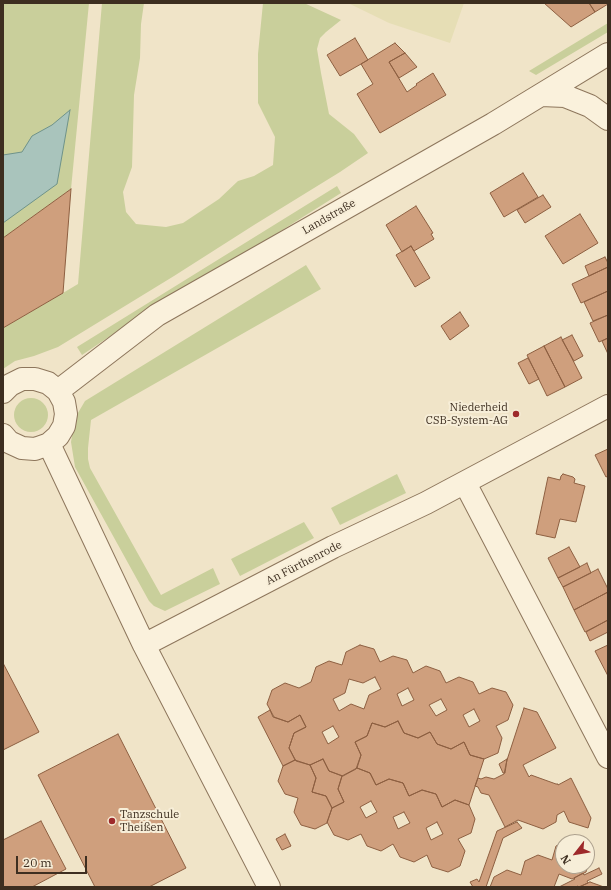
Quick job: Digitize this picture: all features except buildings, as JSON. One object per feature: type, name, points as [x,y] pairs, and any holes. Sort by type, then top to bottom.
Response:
[{"type":"street","name":"Landstraße","points":[[58,391],[157,315],[541,95],[607,59]]},
{"type":"street","points":[[541,95],[565,96],[590,106],[608,119]]},
{"type":"street","points":[[3,392],[10,385],[22,379],[35,379],[48,383],[58,391],[64,402],[66,414],[64,426],[58,436],[49,444],[36,449],[22,448],[9,442],[3,435]]},
{"type":"street","name":"An Fürthenrode","points":[[144,645],[333,547],[465,483],[608,406]]},
{"type":"street","points":[[49,444],[144,645],[269,887]]},
{"type":"street","points":[[465,483],[608,757]]},
{"type":"shaded area","points":[[348,3],[464,3],[450,43],[389,23]]},
{"type":"green space","points":[[3,3],[89,3],[71,189],[3,238]]},
{"type":"green space","points":[[102,3],[144,3],[141,24],[140,58],[134,95],[132,167],[123,192],[126,212],[136,224],[166,227],[183,223],[219,199],[238,181],[254,176],[273,165],[275,137],[258,103],[258,54],[263,3],[304,3],[341,20],[320,38],[317,49],[329,114],[354,134],[368,153],[174,276],[58,347],[15,361],[3,369],[3,328],[78,284]]},
{"type":"green space","points":[[608,23],[608,32],[536,75],[529,71]]},
{"type":"green space","points":[[337,186],[341,193],[222,268],[161,302],[82,355],[77,347]]},
{"type":"green space","points":[[306,265],[321,289],[91,420],[88,448],[90,468],[161,595],[213,568],[220,584],[165,611],[154,606],[149,601],[75,467],[71,442],[75,418],[85,401]]},
{"type":"green space","points":[[31,398],[43,403],[48,415],[43,427],[31,432],[19,427],[14,415],[19,403]]},
{"type":"green space","points":[[397,474],[406,493],[340,525],[331,508]]},
{"type":"green space","points":[[304,522],[314,538],[240,576],[231,559]]},
{"type":"water","points":[[70,110],[57,184],[3,223],[3,155],[22,152],[32,136],[52,125]]},
{"type":"place","name":"Niederheid CSB-System-AG","points":[[516,414]]},
{"type":"place","name":"Tanzschule Theißen","points":[[112,821]]}]
